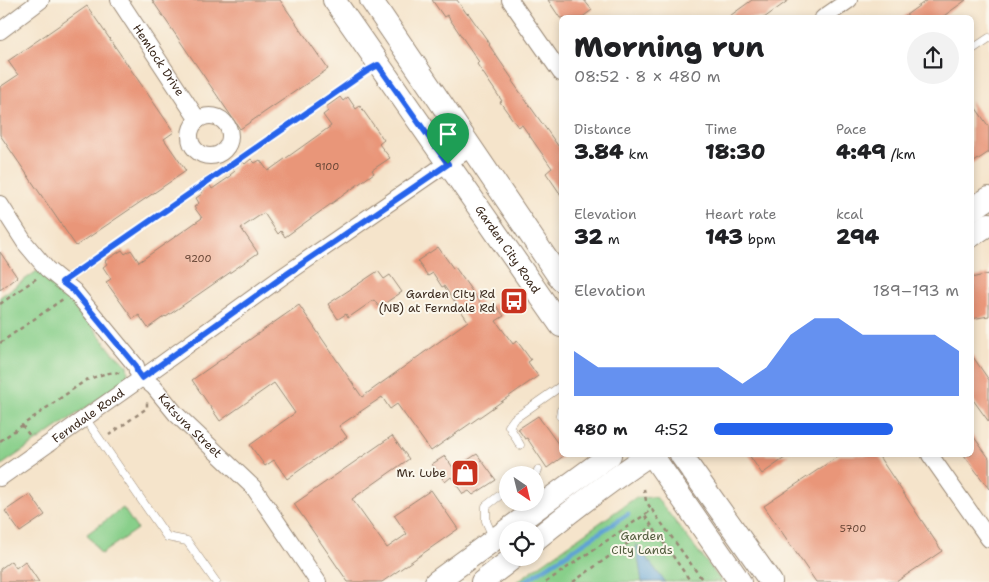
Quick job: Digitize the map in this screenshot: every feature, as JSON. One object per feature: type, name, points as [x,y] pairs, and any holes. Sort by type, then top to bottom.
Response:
[{"type":"main road","name":"Garden City Road","points":[[334,0],[559,323]]},
{"type":"main road","points":[[371,0],[559,277]]},
{"type":"main road","points":[[974,208],[989,198]]},
{"type":"main road","points":[[974,234],[989,224]]},
{"type":"main road","points":[[544,533],[617,477],[648,457]]},
{"type":"main road","points":[[652,457],[740,582]]},
{"type":"main road","points":[[683,457],[771,582]]},
{"type":"main road","points":[[544,492],[598,460]]},
{"type":"main road","points":[[436,582],[494,539],[523,511]]},
{"type":"main road","points":[[482,582],[503,566]]},
{"type":"street","points":[[0,30],[41,0]]},
{"type":"street","name":"Hemlock Drive","points":[[119,0],[198,120]]},
{"type":"street","points":[[510,0],[559,70]]},
{"type":"street","points":[[827,15],[849,0]]},
{"type":"street","name":"Ferndale Road","points":[[0,478],[284,276],[471,148]]},
{"type":"street","name":"Katsura Street","points":[[0,204],[25,243],[47,269],[68,286],[136,366],[142,378],[154,387],[176,414],[254,488],[318,582]]},
{"type":"street","points":[[931,457],[989,539]]},
{"type":"lane","points":[[974,48],[989,38]]},
{"type":"lane","points":[[520,445],[509,426],[514,419],[559,387]]},
{"type":"lane","points":[[85,418],[166,537],[187,541],[216,582]]},
{"type":"lane","points":[[494,539],[486,522],[486,506],[499,496]]},
{"type":"path","points":[[0,343],[68,286],[378,65]]},
{"type":"path","points":[[0,304],[47,269]]},
{"type":"path","points":[[0,439],[86,380],[115,372],[125,374]]},
{"type":"path","points":[[100,441],[147,408],[146,400]]},
{"type":"path","points":[[22,425],[30,436]]},
{"type":"path","points":[[644,489],[646,501],[704,582]]},
{"type":"path","points":[[546,582],[652,510]]},
{"type":"path","points":[[645,516],[691,582]]},
{"type":"path","points":[[573,582],[652,526]]},
{"type":"green space","points":[[40,269],[79,309],[113,353],[127,365],[128,374],[124,382],[0,466],[0,297]]},
{"type":"green space","name":"Garden City Lands","points":[[656,497],[722,582],[516,582],[539,566],[544,566],[544,562],[635,498]]},
{"type":"green space","points":[[123,508],[137,529],[101,554],[87,534]]},
{"type":"water","points":[[636,544],[665,582],[642,582]]},
{"type":"building","points":[[152,0],[280,0],[328,69],[240,129]]},
{"type":"building","points":[[432,0],[457,0],[490,44],[512,81],[559,147],[559,192],[546,173],[552,168],[522,125],[518,127],[500,102],[502,101],[477,64],[479,62],[447,15],[444,17]]},
{"type":"building","points":[[548,0],[584,0],[592,10],[585,15],[559,16]]},
{"type":"building","points":[[752,0],[789,0],[768,15],[731,15]]},
{"type":"building","points":[[927,0],[966,0],[945,15],[906,15]]},
{"type":"building","points":[[87,6],[174,132],[164,139],[186,171],[76,246],[0,135],[0,87],[18,75],[8,61]]},
{"type":"building","points":[[340,97],[343,101],[348,97],[356,109],[360,106],[384,140],[379,144],[390,158],[372,170],[374,173],[285,237],[281,231],[278,234],[264,213],[259,216],[241,228],[258,253],[148,328],[139,315],[133,319],[106,282],[111,279],[103,267],[107,264],[105,261],[122,250],[125,254],[131,250],[139,262],[202,218],[194,207],[199,203],[196,198],[210,185],[212,189],[231,176],[235,171],[233,169],[251,159],[255,163],[260,160],[268,171],[331,126],[323,115],[328,111],[326,107]]},
{"type":"building","points":[[974,105],[989,127],[989,152],[974,162]]},
{"type":"building","points":[[438,247],[453,268],[455,267],[485,310],[494,303],[504,316],[496,321],[513,344],[517,341],[531,360],[528,362],[538,376],[431,451],[397,404],[390,409],[382,397],[339,426],[347,437],[287,479],[274,460],[265,466],[250,445],[295,413],[274,383],[220,421],[192,380],[299,305],[362,397],[468,321],[433,273],[428,276],[417,261]]},
{"type":"building","points":[[0,252],[17,277],[0,290]]},
{"type":"building","points":[[378,271],[384,279],[390,275],[402,292],[379,307],[374,300],[348,318],[346,314],[338,319],[328,304]]},
{"type":"building","points":[[989,274],[989,316],[974,318],[974,277]]},
{"type":"building","points":[[974,358],[989,380],[989,422],[974,401]]},
{"type":"building","points":[[538,416],[559,445],[559,457],[562,457],[547,468],[527,438],[525,439],[518,429]]},
{"type":"building","points":[[392,436],[409,459],[352,499],[387,548],[407,534],[394,515],[431,490],[458,529],[382,582],[348,582],[294,504]]},
{"type":"building","points":[[974,437],[989,458],[989,489],[965,457],[974,457]]},
{"type":"building","name":"Mr. Lube","points":[[477,454],[496,480],[473,495],[469,491],[463,494],[451,477],[445,482],[432,464],[445,456],[454,469]]},
{"type":"building","points":[[750,457],[786,457],[762,474]]},
{"type":"building","points":[[837,457],[879,457],[942,551],[896,582],[816,582],[764,506]]},
{"type":"building","points":[[30,494],[45,515],[20,532],[5,511]]},
{"type":"building","points":[[11,561],[16,568],[25,561],[39,582],[0,582],[0,569]]},
{"type":"waterway","points":[[524,582],[628,514]]},
{"type":"place","name":"Garden City Rd (NB) at Ferndale Rd","points":[[514,301]]},
{"type":"place","name":"Mr. Lube","points":[[465,473]]},
{"type":"route","points":[[378,65],[448,164],[284,276],[142,378],[136,366],[74,291],[62,282],[378,65]]}]
